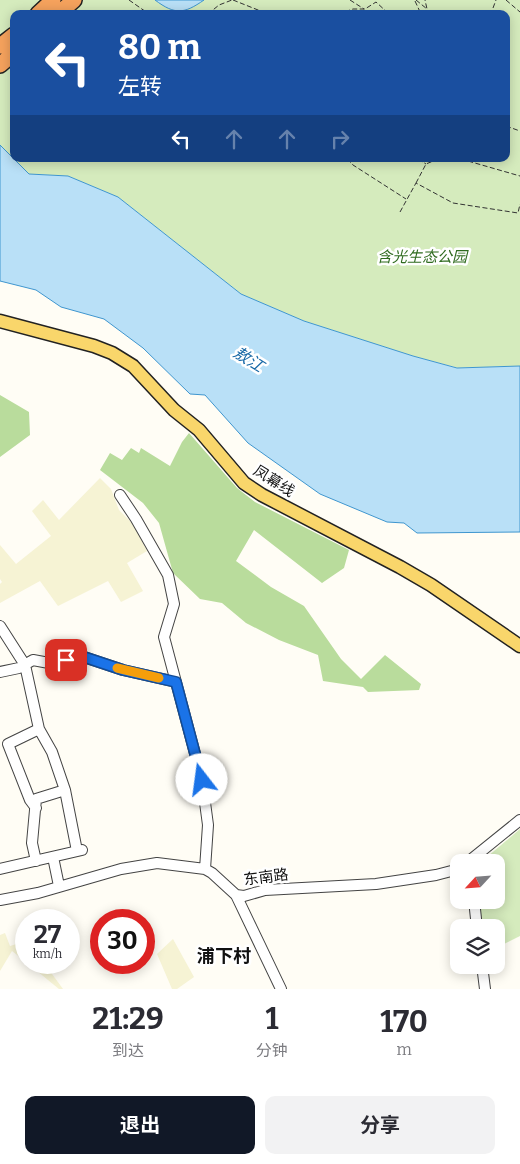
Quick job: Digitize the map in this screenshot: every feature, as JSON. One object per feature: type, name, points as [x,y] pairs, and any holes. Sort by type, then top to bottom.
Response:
[{"type":"highway","points":[[42,10],[53,0]]},
{"type":"highway","points":[[63,10],[74,0]]},
{"type":"highway","points":[[0,46],[10,37]]},
{"type":"highway","points":[[0,64],[10,56]]},
{"type":"main road","name":"凤幕线","points":[[0,321],[94,346],[112,353],[133,366],[174,410],[199,430],[229,466],[250,487],[431,585],[520,646]]},
{"type":"street","points":[[120,495],[168,575],[174,604],[164,637],[202,780],[208,825],[205,869]]},
{"type":"street","points":[[0,626],[25,665],[39,729],[52,752],[65,790],[80,851],[0,869]]},
{"type":"street","points":[[0,672],[19,668],[33,660],[48,663],[84,657],[123,670],[176,682]]},
{"type":"street","points":[[36,808],[30,800],[8,744],[39,729]]},
{"type":"street","points":[[36,861],[32,843],[36,799],[65,790]]},
{"type":"street","points":[[479,854],[520,820]]},
{"type":"street","points":[[53,858],[59,886]]},
{"type":"street","name":"东南路","points":[[0,900],[28,895],[121,869],[149,864],[165,863],[205,869],[236,895],[244,896],[265,890],[376,884],[436,876],[450,872]]},
{"type":"street","points":[[236,895],[282,989]]},
{"type":"street","points":[[483,974],[485,989]]},
{"type":"path","points":[[129,0],[143,10]]},
{"type":"path","points":[[213,10],[232,0],[258,10]]},
{"type":"path","points":[[350,0],[365,9]]},
{"type":"path","points":[[415,0],[427,9],[424,0]]},
{"type":"path","points":[[494,8],[496,0]]},
{"type":"path","points":[[506,0],[520,12]]},
{"type":"path","points":[[350,10],[365,9],[376,2],[385,10]]},
{"type":"path","points":[[350,162],[407,200]]},
{"type":"path","points":[[400,212],[426,164],[431,162]]},
{"type":"path","points":[[471,162],[520,176]]},
{"type":"path","points":[[416,183],[453,203],[518,213],[520,204]]},
{"type":"shaded area","points":[[100,478],[111,489],[119,510],[133,524],[147,551],[127,563],[143,591],[121,602],[108,581],[58,606],[40,581],[0,603],[0,584],[2,582],[0,579],[0,545],[16,564],[51,536],[32,511],[43,500],[59,520]]},
{"type":"shaded area","points":[[5,933],[10,946],[15,944],[15,953],[12,951],[0,971],[0,935]]},
{"type":"shaded area","points":[[173,939],[194,977],[177,989],[172,989],[157,954]]},
{"type":"shaded area","points":[[41,974],[52,974],[63,989],[59,989]]},
{"type":"green space","name":"含光生态公园","points":[[0,0],[520,0],[520,366],[458,368],[413,356],[304,321],[241,294],[118,197],[68,176],[29,174],[17,162],[510,162],[510,10],[10,10],[10,155],[0,145]]},
{"type":"green space","points":[[0,395],[29,412],[30,435],[0,457]]},
{"type":"green space","points":[[189,433],[237,488],[255,502],[349,550],[344,568],[322,583],[254,530],[236,561],[271,587],[304,606],[341,659],[361,679],[385,655],[421,684],[419,690],[368,692],[363,687],[323,681],[318,655],[279,640],[246,623],[222,603],[200,599],[173,573],[159,523],[143,503],[100,470],[110,453],[122,460],[131,448],[139,453],[141,448],[170,466],[182,442]]},
{"type":"green space","points":[[520,829],[520,936],[505,944],[505,919],[480,919],[479,909],[505,909],[505,854],[490,854]]},
{"type":"water","points":[[155,0],[204,0],[185,10],[174,10]]},
{"type":"water","name":"敖江","points":[[0,145],[10,155],[10,162],[17,162],[29,174],[68,176],[118,197],[241,294],[304,321],[457,368],[520,366],[520,532],[417,533],[404,523],[387,522],[320,494],[248,443],[205,395],[190,394],[143,348],[104,319],[61,307],[36,290],[0,281]]},
{"type":"slow traffic","points":[[117,668],[159,678]]},
{"type":"district","name":"浦下村","points":[[224,956]]},
{"type":"route","points":[[66,660],[84,657],[123,670],[176,682],[202,780]]}]
